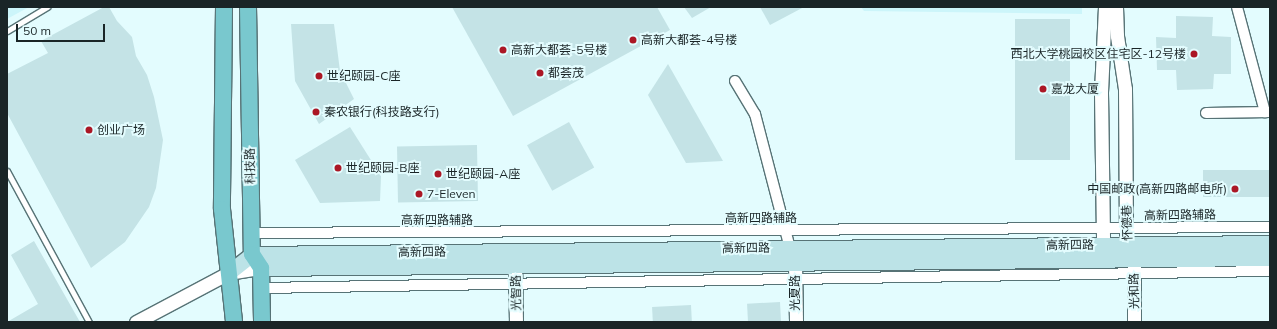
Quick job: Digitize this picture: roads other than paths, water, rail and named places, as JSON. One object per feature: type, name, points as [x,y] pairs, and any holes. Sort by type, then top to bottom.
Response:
[{"type":"main road","points":[[224,7],[222,209],[234,322]]},
{"type":"main road","name":"科技路","points":[[248,7],[252,254]]},
{"type":"main road","name":"高新四路","points":[[228,273],[252,254],[1270,243]]},
{"type":"main road","points":[[252,254],[261,268],[262,322]]},
{"type":"main road","name":"高新四路","points":[[261,268],[515,265],[795,270],[1134,267],[1270,258]]},
{"type":"street","name":"怀德巷","points":[[1105,7],[1101,93],[1103,244],[1134,267]]},
{"type":"street","name":"怀德巷","points":[[1116,7],[1117,36],[1125,90],[1126,244],[1134,267]]},
{"type":"street","points":[[1206,113],[1267,112],[1237,7]]},
{"type":"street","points":[[735,81],[755,114],[790,248]]},
{"type":"street","name":"高新四路辅路","points":[[251,233],[1270,228]]},
{"type":"street","name":"光智路","points":[[515,265],[516,322]]},
{"type":"street","points":[[1134,267],[1270,272]]},
{"type":"street","name":"光和路","points":[[1134,267],[1134,322]]},
{"type":"street","name":"高新四路","points":[[136,322],[228,273],[261,268]]},
{"type":"street","points":[[262,288],[516,283],[795,270]]},
{"type":"street","name":"光夏路","points":[[795,270],[796,322]]},
{"type":"lane","points":[[7,30],[47,7]]},
{"type":"lane","points":[[7,171],[89,322]]},
{"type":"place","name":"高新大都荟-4号楼","points":[[633,40]]},
{"type":"place","name":"高新大都荟-5号楼","points":[[503,50]]},
{"type":"place","name":"西北大学桃园校区住宅区-12号楼","points":[[1194,54]]},
{"type":"place","name":"都荟茂","points":[[540,73]]},
{"type":"place","name":"世纪颐园-C座","points":[[319,76]]},
{"type":"place","name":"嘉龙大厦","points":[[1043,89]]},
{"type":"place","name":"秦农银行(科技路支行)","points":[[316,112]]},
{"type":"place","name":"创业广场","points":[[89,130]]},
{"type":"place","name":"世纪颐园-B座","points":[[338,168]]},
{"type":"place","name":"世纪颐园-A座","points":[[438,174]]},
{"type":"place","name":"中国邮政(高新四路邮电所)","points":[[1235,189]]},
{"type":"place","name":"7-Eleven","points":[[419,194]]}]
